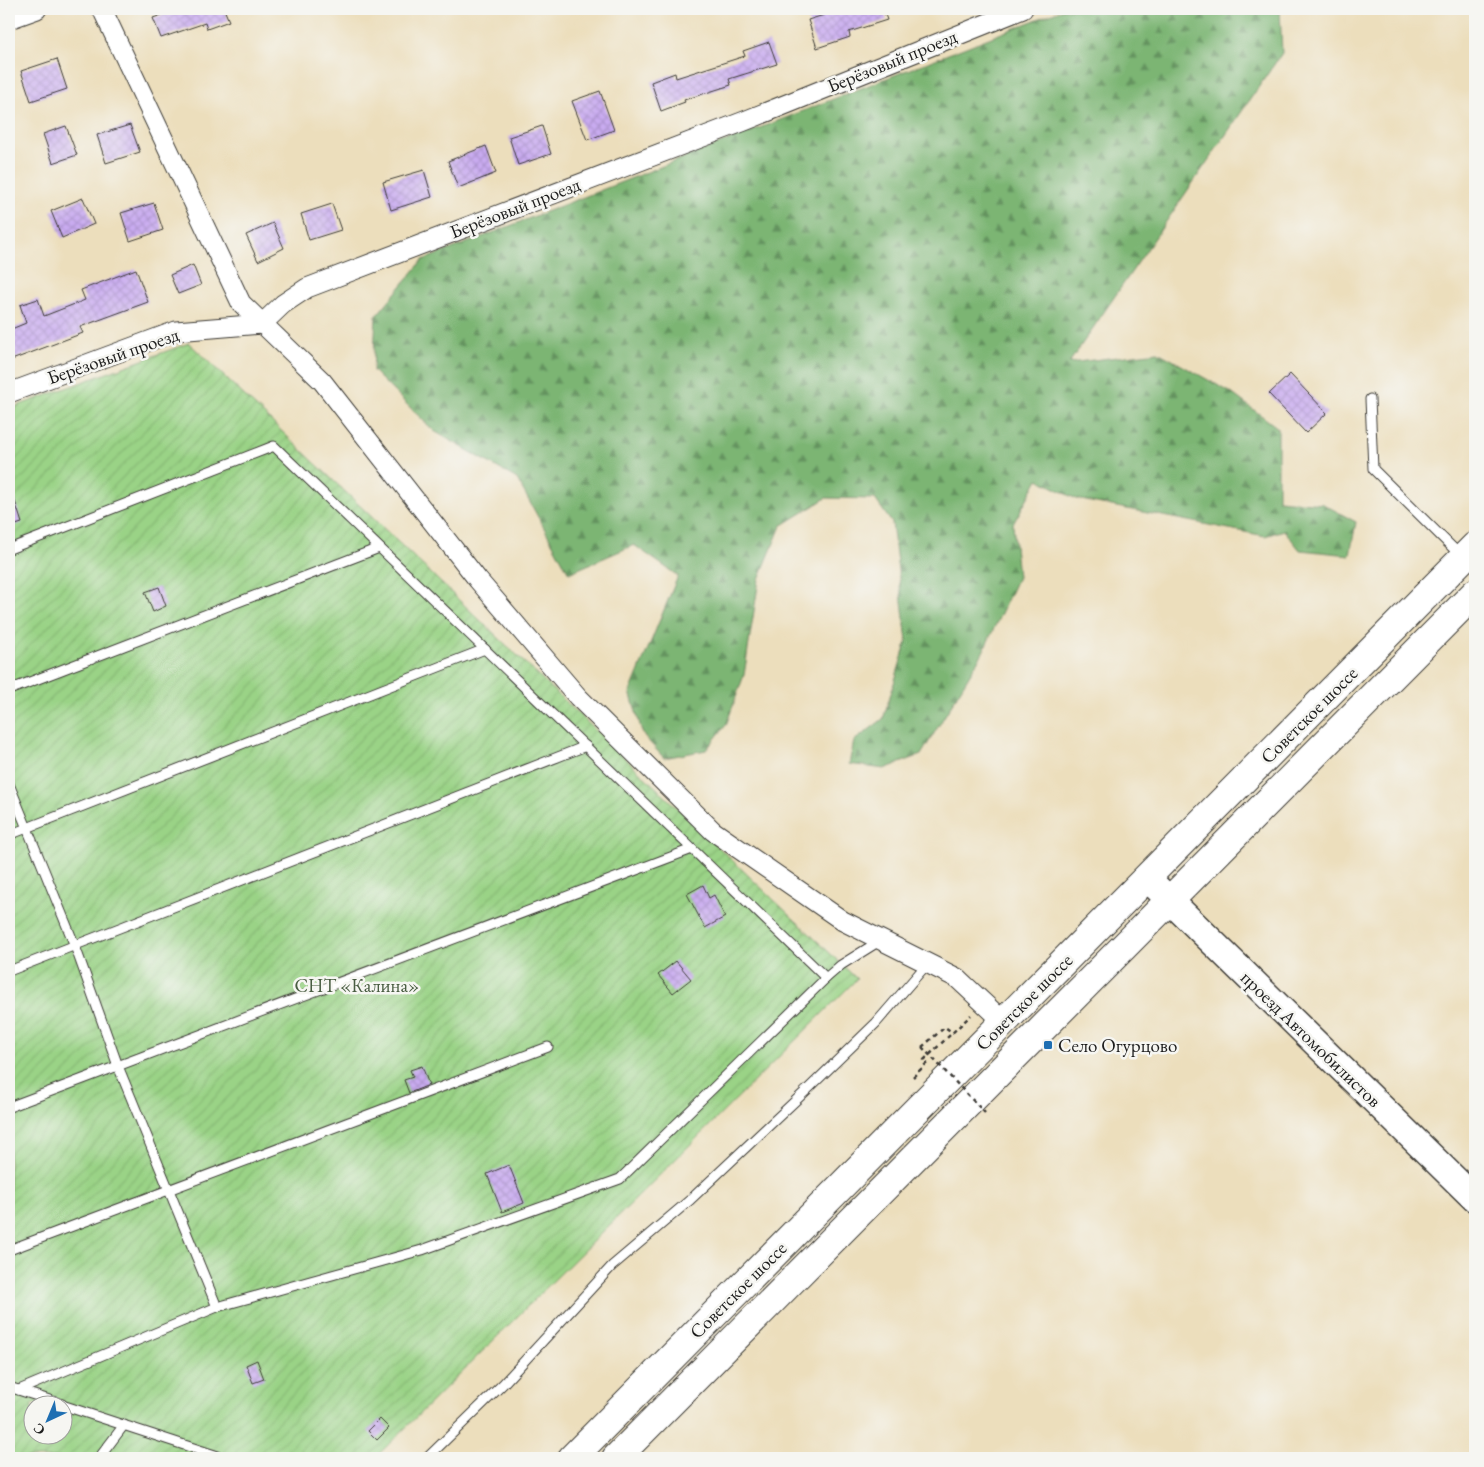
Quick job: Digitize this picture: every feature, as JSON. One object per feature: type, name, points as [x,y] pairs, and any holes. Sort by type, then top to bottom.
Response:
[{"type":"highway","name":"Советское шоссе","points":[[572,1458],[1469,552]]},
{"type":"highway","name":"Советское шоссе","points":[[616,1458],[1475,593]]},
{"type":"street","points":[[9,19],[37,9]]},
{"type":"street","points":[[102,9],[241,303],[322,381],[478,580],[578,697],[713,831],[843,921],[957,978],[1004,1022]]},
{"type":"street","name":"Берёзовый проезд","points":[[9,393],[176,331],[262,324],[283,304],[307,288],[733,125],[1023,9]]},
{"type":"street","name":"проезд Автомобилистов","points":[[1147,878],[1475,1199]]},
{"type":"lane","points":[[1370,399],[1373,469],[1469,552]]},
{"type":"lane","points":[[9,549],[274,446],[826,978]]},
{"type":"lane","points":[[9,690],[379,548]]},
{"type":"lane","points":[[9,835],[484,649]]},
{"type":"lane","points":[[9,971],[586,746]]},
{"type":"lane","points":[[9,784],[75,946],[118,1066],[216,1307]]},
{"type":"lane","points":[[9,1108],[692,848]]},
{"type":"lane","points":[[18,1390],[216,1307],[422,1250],[620,1179],[841,964],[881,940]]},
{"type":"lane","points":[[427,1458],[503,1384],[612,1266],[690,1200],[810,1087],[876,1023],[928,963]]},
{"type":"lane","points":[[9,1250],[548,1047]]},
{"type":"lane","points":[[9,1387],[31,1394]]},
{"type":"lane","points":[[72,1407],[224,1458]]},
{"type":"lane","points":[[99,1458],[124,1425]]},
{"type":"path","points":[[913,1077],[927,1063],[924,1060],[972,1014],[976,1007],[970,990]]},
{"type":"path","points":[[952,1033],[945,1027],[922,1047],[985,1113]]},
{"type":"green space","points":[[1063,9],[1280,9],[1282,53],[1069,363],[1158,352],[1230,392],[1278,428],[1278,500],[1323,504],[1356,522],[1350,555],[1300,550],[1284,530],[1265,536],[1076,499],[1038,479],[1013,524],[1018,577],[982,654],[921,755],[884,769],[849,764],[854,741],[883,719],[907,641],[892,523],[875,499],[826,498],[781,526],[759,579],[744,675],[726,725],[706,750],[664,758],[643,735],[630,692],[678,576],[634,545],[569,573],[517,479],[434,431],[373,371],[376,316],[423,260]]},
{"type":"green space","name":"СНТ «Калина»","points":[[189,343],[857,979],[375,1458],[9,1458],[9,409]]},
{"type":"building","points":[[178,9],[224,9],[229,21],[207,29],[205,23],[161,38],[153,18]]},
{"type":"building","points":[[843,9],[883,9],[887,20],[849,32],[850,37],[817,48],[808,20]]},
{"type":"building","points":[[769,42],[777,64],[729,79],[731,85],[684,100],[685,102],[661,111],[651,82],[675,73],[676,78],[745,56],[743,51]]},
{"type":"building","points":[[57,59],[67,89],[31,101],[21,71]]},
{"type":"building","points":[[600,91],[614,130],[587,140],[572,101]]},
{"type":"building","points":[[130,125],[140,152],[106,163],[97,135]]},
{"type":"building","points":[[66,126],[77,155],[53,163],[43,134]]},
{"type":"building","points":[[542,126],[551,154],[518,165],[509,137]]},
{"type":"building","points":[[486,146],[496,173],[458,188],[448,161]]},
{"type":"building","points":[[424,170],[432,197],[391,210],[383,182]]},
{"type":"building","points":[[83,198],[94,224],[62,238],[51,211]]},
{"type":"building","points":[[154,203],[163,230],[130,241],[121,213]]},
{"type":"building","points":[[332,204],[341,230],[309,240],[301,214]]},
{"type":"building","points":[[273,223],[284,248],[258,261],[246,235]]},
{"type":"building","points":[[193,265],[201,285],[178,294],[170,275]]},
{"type":"building","points":[[136,269],[148,302],[80,327],[83,333],[9,361],[9,330],[26,323],[20,305],[38,299],[44,316],[85,300],[81,290]]},
{"type":"building","points":[[1290,374],[1327,413],[1306,433],[1269,394]]},
{"type":"building","points":[[11,489],[22,523],[9,527],[9,490]]},
{"type":"building","points":[[159,587],[166,606],[153,612],[145,592]]},
{"type":"building","points":[[703,885],[709,898],[714,895],[725,917],[705,928],[687,894]]},
{"type":"building","points":[[676,961],[691,979],[673,993],[658,975]]},
{"type":"building","points":[[422,1066],[429,1085],[409,1093],[404,1080],[413,1077],[410,1070]]},
{"type":"building","points":[[509,1165],[524,1203],[502,1212],[487,1174]]},
{"type":"building","points":[[257,1360],[264,1379],[253,1383],[246,1365]]},
{"type":"building","points":[[380,1419],[389,1428],[377,1440],[368,1431]]},
{"type":"place","name":"Село Огурцово","points":[[1048,1045]]}]
